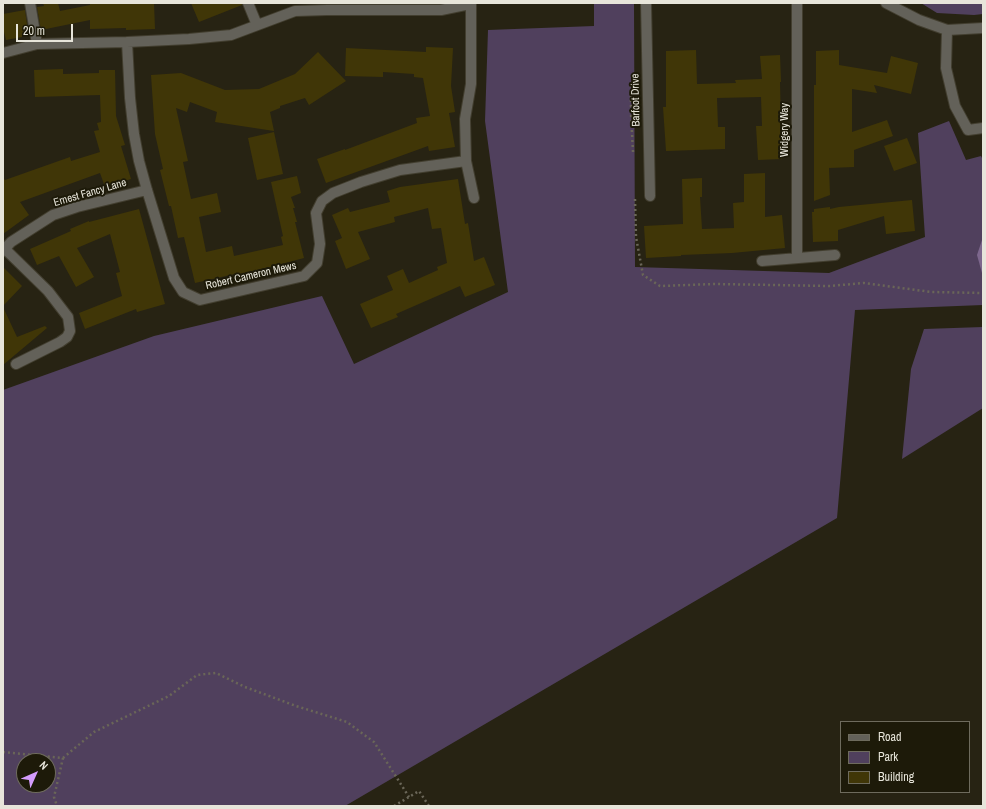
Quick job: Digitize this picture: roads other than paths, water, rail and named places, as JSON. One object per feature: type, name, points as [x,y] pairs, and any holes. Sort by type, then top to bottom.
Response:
[{"type":"street","points":[[30,3],[37,44]]},
{"type":"street","points":[[248,3],[257,25]]},
{"type":"street","name":"Barfoot Drive","points":[[646,3],[650,196]]},
{"type":"street","name":"Widgery Way","points":[[797,3],[797,257]]},
{"type":"street","points":[[886,3],[919,20],[947,30],[983,28]]},
{"type":"street","points":[[3,53],[37,44],[127,42],[231,35],[296,11],[441,10],[470,4],[471,84],[465,119],[466,161],[474,198]]},
{"type":"street","points":[[947,30],[946,68],[955,106],[968,130],[983,128]]},
{"type":"street","name":"Robert Cameron Mews","points":[[127,42],[130,98],[134,134],[139,161],[147,190],[174,278],[183,292],[200,300],[304,276],[317,263],[320,244],[316,213],[322,201],[333,193],[361,182],[400,170],[466,161]]},
{"type":"street","name":"Ernest Fancy Lane","points":[[4,250],[11,242],[53,215],[77,207],[147,190]]},
{"type":"street","points":[[4,250],[48,291],[68,317],[70,331],[67,338],[16,364]]},
{"type":"street","points":[[762,261],[835,255]]}]
